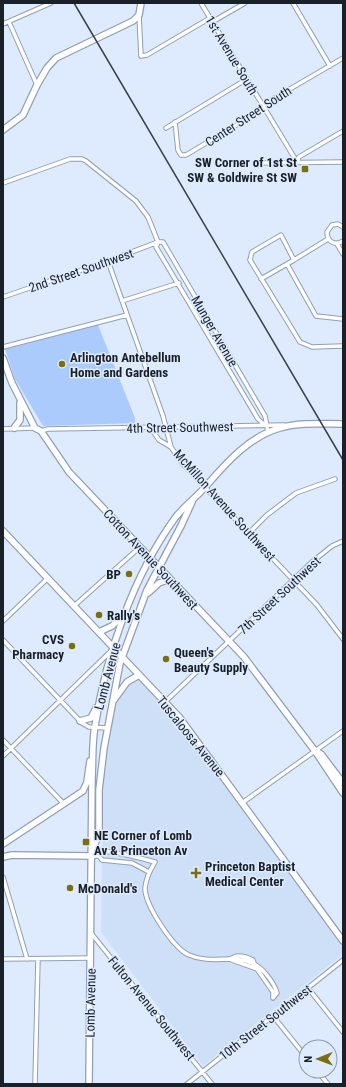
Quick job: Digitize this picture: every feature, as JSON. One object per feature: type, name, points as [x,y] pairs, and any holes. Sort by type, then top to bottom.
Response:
[{"type":"main road","points":[[3,130],[23,115],[37,85],[47,68],[56,58],[128,24],[139,15],[141,3]]},
{"type":"main road","points":[[3,358],[12,383],[35,428]]},
{"type":"main road","points":[[14,428],[21,416],[19,397]]},
{"type":"main road","name":"4th Street Southwest","points":[[295,424],[343,424]]},
{"type":"main road","name":"Lomb Avenue","points":[[89,1081],[91,933],[95,854],[95,727],[101,695],[114,648],[150,558],[174,519],[235,455],[268,432],[295,424]]},
{"type":"main road","name":"Cotton Avenue Southwest","points":[[35,428],[41,431],[69,472],[244,657],[315,751],[343,793]]},
{"type":"main road","name":"Lomb Avenue","points":[[95,854],[99,834],[99,790],[107,728],[122,656],[144,598],[193,500]]},
{"type":"main road","name":"Tuscaloosa Avenue","points":[[3,531],[180,718],[209,755],[242,803],[343,941]]},
{"type":"main road","points":[[144,598],[154,586],[170,579]]},
{"type":"main road","points":[[99,632],[112,626],[128,610]]},
{"type":"main road","points":[[112,704],[127,682],[139,675]]},
{"type":"main road","points":[[80,722],[91,718],[101,695]]},
{"type":"main road","points":[[4,842],[83,791],[87,782],[94,746]]},
{"type":"main road","name":"Cotton Avenue Southwest","points":[[315,751],[321,754],[343,783]]},
{"type":"main road","points":[[3,857],[12,855],[95,854]]},
{"type":"street","points":[[3,24],[51,3]]},
{"type":"street","name":"1st Avenue South","points":[[201,3],[297,162]]},
{"type":"street","points":[[212,22],[245,3]]},
{"type":"street","points":[[293,3],[330,66]]},
{"type":"street","points":[[139,15],[141,56],[147,55],[210,18]]},
{"type":"street","points":[[9,22],[37,85]]},
{"type":"street","points":[[342,59],[343,65]]},
{"type":"street","name":"Center Street South","points":[[175,122],[178,150],[183,156],[245,120],[263,107],[266,103],[342,59]]},
{"type":"street","points":[[166,128],[247,79]]},
{"type":"street","points":[[297,162],[299,157],[343,130]]},
{"type":"street","name":"Munger Avenue","points":[[3,183],[70,159],[82,159],[136,201],[148,217],[158,242],[156,247],[179,283],[258,419],[266,426]]},
{"type":"street","points":[[258,163],[343,162]]},
{"type":"street","points":[[343,226],[335,224],[329,227],[326,232],[328,239],[332,243],[337,244],[343,241]]},
{"type":"street","points":[[294,260],[281,235],[252,252],[250,256],[250,260],[300,342],[312,347],[343,346]]},
{"type":"street","points":[[262,279],[328,239]]},
{"type":"street","name":"Munger Avenue","points":[[158,242],[163,242],[265,416],[268,432]]},
{"type":"street","name":"2nd Street Southwest","points":[[3,298],[158,242]]},
{"type":"street","points":[[337,244],[343,254]]},
{"type":"street","name":"McMillon Avenue Southwest","points":[[108,261],[166,426],[171,447],[182,462],[317,604],[343,639]]},
{"type":"street","points":[[287,264],[316,316],[343,319]]},
{"type":"street","points":[[122,301],[179,283]]},
{"type":"street","points":[[191,305],[198,301]]},
{"type":"street","points":[[3,347],[127,315]]},
{"type":"street","points":[[227,366],[233,362]]},
{"type":"street","name":"4th Street Southwest","points":[[41,431],[48,429],[166,426],[266,426],[295,424]]},
{"type":"street","points":[[150,427],[159,440],[171,447]]},
{"type":"street","points":[[3,429],[35,428]]},
{"type":"street","points":[[249,533],[267,515],[296,493],[335,479]]},
{"type":"street","name":"7th Street Southwest","points":[[165,702],[294,579],[322,554],[343,541]]},
{"type":"street","points":[[74,606],[140,547]]},
{"type":"street","points":[[3,621],[48,578]]},
{"type":"street","points":[[339,634],[343,631]]},
{"type":"street","points":[[3,640],[80,722],[89,727],[107,728]]},
{"type":"street","points":[[3,756],[114,648]]},
{"type":"street","points":[[242,803],[343,731]]},
{"type":"street","points":[[3,740],[64,804]]},
{"type":"street","points":[[149,872],[126,862],[102,860],[95,854],[103,851],[128,854],[155,862],[149,872],[145,887],[146,898],[160,923],[179,947],[187,954],[198,958],[230,959],[252,966],[272,986],[273,998],[277,993],[275,987],[253,960],[236,956],[230,959]]},
{"type":"street","points":[[126,862],[128,854]]},
{"type":"street","points":[[3,876],[27,959]]},
{"type":"street","name":"Fulton Avenue Southwest","points":[[91,933],[212,1084]]},
{"type":"street","points":[[3,959],[91,958]]},
{"type":"street","points":[[35,1084],[38,959]]},
{"type":"street","name":"10th Street Southwest","points":[[187,1084],[343,960]]},
{"type":"street","points":[[308,988],[343,1032]]},
{"type":"street","points":[[273,1016],[298,1047]]},
{"type":"street","points":[[89,1081],[94,1084]]},
{"type":"shaded area","name":"Arlington Antebellum Home and Gardens","points":[[98,325],[135,418],[135,423],[43,426],[15,379],[5,349]]},
{"type":"shaded area","name":"Princeton Baptist Medical Center","points":[[134,675],[180,718],[343,948],[343,954],[203,1066],[101,932],[103,781],[118,690]]},
{"type":"railway","points":[[74,3],[343,460]]},
{"type":"place","name":"SW Corner of 1st St SW & Goldwire St SW","points":[[305,169]]},
{"type":"place","name":"Arlington Antebellum Home and Gardens","points":[[62,364]]},
{"type":"place","name":"BP","points":[[129,574]]},
{"type":"place","name":"Rally's","points":[[99,615]]},
{"type":"place","name":"CVS Pharmacy","points":[[72,646]]},
{"type":"place","name":"Queen's Beauty Supply","points":[[166,659]]},
{"type":"place","name":"NE Corner of Lomb Av & Princeton Av","points":[[86,842]]},
{"type":"place","name":"Princeton Baptist Medical Center","points":[[196,873]]},
{"type":"place","name":"McDonald's","points":[[70,888]]}]
